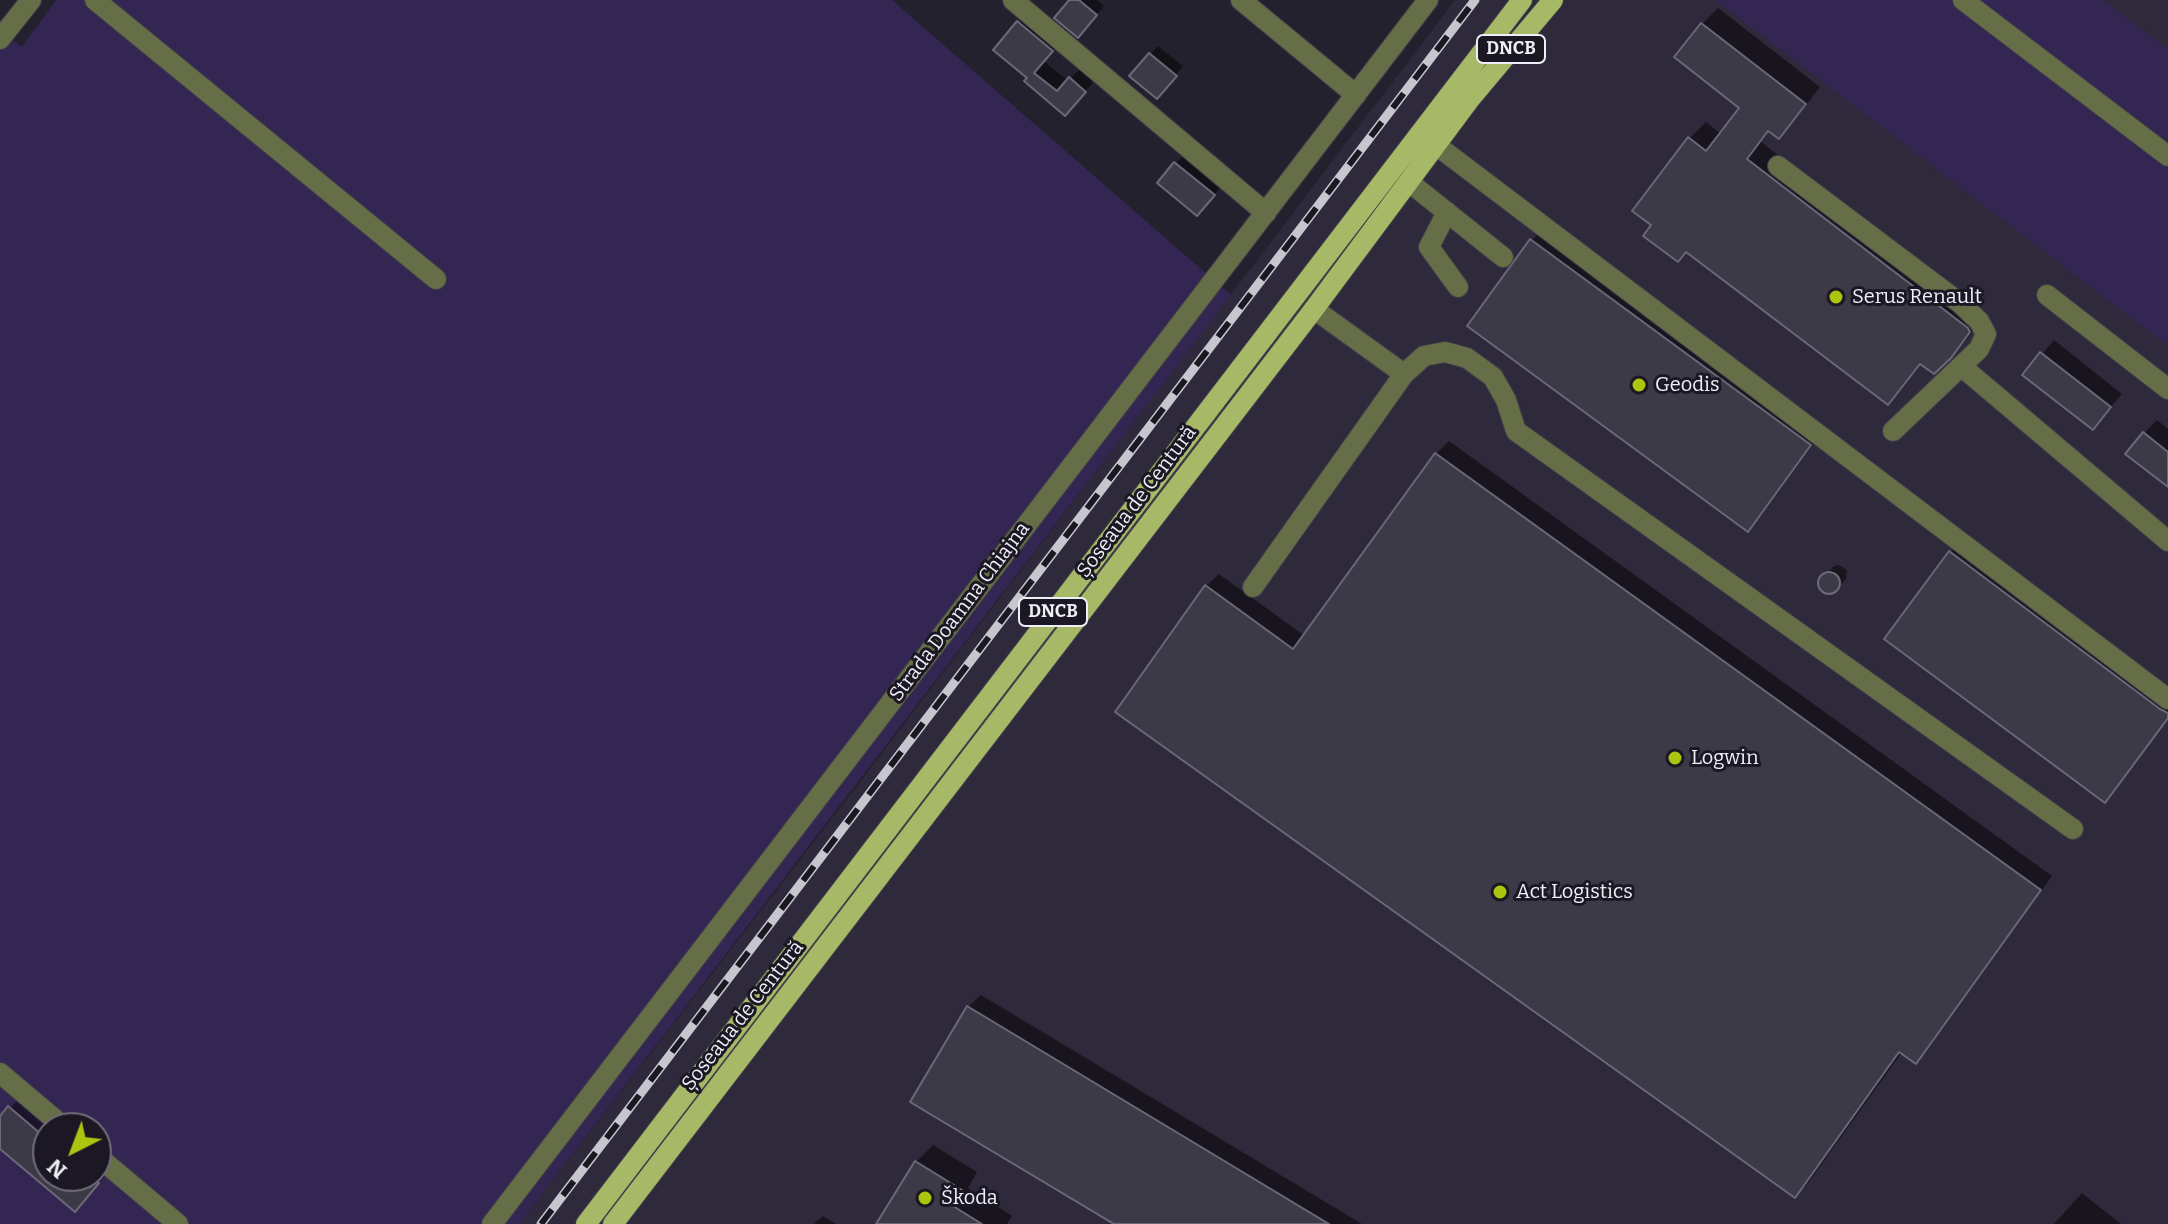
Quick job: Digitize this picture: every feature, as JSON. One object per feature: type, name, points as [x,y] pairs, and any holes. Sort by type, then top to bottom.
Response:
[{"type":"main road","name":"Șoseaua de Centură","points":[[586,1224],[1522,0]]},
{"type":"main road","name":"Șoseaua de Centură","points":[[613,1224],[1314,309],[1470,99],[1553,0]]},
{"type":"street","points":[[0,39],[31,0]]},
{"type":"street","points":[[95,0],[436,279]]},
{"type":"street","points":[[1013,0],[1266,213]]},
{"type":"street","points":[[1241,0],[1356,95]]},
{"type":"street","name":"Strada Doamna Chiajna","points":[[492,1224],[1428,0]]},
{"type":"street","points":[[1963,0],[2168,156]]},
{"type":"street","points":[[1436,145],[2168,699]]},
{"type":"street","points":[[1778,166],[1960,303],[1979,321],[1986,334],[1979,349],[1893,431]]},
{"type":"street","points":[[1409,182],[1503,257]]},
{"type":"street","points":[[1447,212],[1429,247],[1458,287]]},
{"type":"street","points":[[2047,295],[2168,389]]},
{"type":"street","points":[[1314,309],[1404,374]]},
{"type":"street","points":[[1253,587],[1404,374],[1424,356],[1445,352],[1467,358],[1493,377],[1506,400],[1516,431],[2073,829]]},
{"type":"street","points":[[1961,366],[2168,541]]},
{"type":"street","points":[[0,1073],[46,1112]]},
{"type":"street","points":[[112,1168],[178,1224]]},
{"type":"shaded area","points":[[56,0],[892,0],[1231,295],[519,1224],[0,1224],[0,30],[22,47]]},
{"type":"shaded area","points":[[1455,0],[2168,0],[2168,1224],[519,1224],[840,808]]},
{"type":"shaded area","points":[[1716,0],[2103,0],[2168,50],[2168,346]]},
{"type":"building","points":[[1069,0],[1079,0],[1097,15],[1078,38],[1054,18]]},
{"type":"building","points":[[1017,21],[1053,51],[1034,73],[1057,91],[1069,77],[1086,92],[1065,116],[993,50]]},
{"type":"building","name":"Serus Renault","points":[[1701,23],[1806,104],[1779,139],[1768,131],[1747,159],[1970,332],[1951,358],[1934,374],[1920,364],[1888,405],[1686,252],[1678,262],[1643,236],[1651,225],[1632,211],[1688,137],[1706,151],[1739,108],[1674,57]]},
{"type":"building","points":[[1149,53],[1177,76],[1157,99],[1129,76]]},
{"type":"building","points":[[1174,162],[1215,195],[1197,216],[1157,183]]},
{"type":"building","name":"Geodis","points":[[1530,239],[1811,445],[1748,532],[1467,326]]},
{"type":"building","points":[[2040,352],[2111,407],[2093,430],[2022,375]]},
{"type":"building","points":[[2143,432],[2168,452],[2168,487],[2125,454]]},
{"type":"building","points":[[1435,453],[2041,890],[1916,1064],[1899,1052],[1795,1198],[1115,712],[1205,585],[1293,649]]},
{"type":"building","points":[[1949,551],[2168,713],[2168,718],[2105,803],[1884,639]]},
{"type":"building","points":[[1829,572],[1837,575],[1840,583],[1837,591],[1829,594],[1821,591],[1818,583],[1821,575]]},
{"type":"building","points":[[967,1006],[1329,1224],[1114,1224],[910,1102]]},
{"type":"building","points":[[8,1106],[32,1126],[32,1176],[0,1149],[0,1116]]},
{"type":"building","name":"Škoda","points":[[915,1161],[962,1190],[953,1206],[982,1224],[876,1224]]},
{"type":"building","points":[[51,1192],[92,1192],[75,1212]]},
{"type":"railway","points":[[541,1224],[1475,0]]},
{"type":"place","name":"Serus Renault","points":[[1836,297]]},
{"type":"place","name":"Geodis","points":[[1639,385]]},
{"type":"place","name":"Logwin","points":[[1675,758]]},
{"type":"place","name":"Act Logistics","points":[[1500,892]]},
{"type":"place","name":"Škoda","points":[[925,1198]]}]
